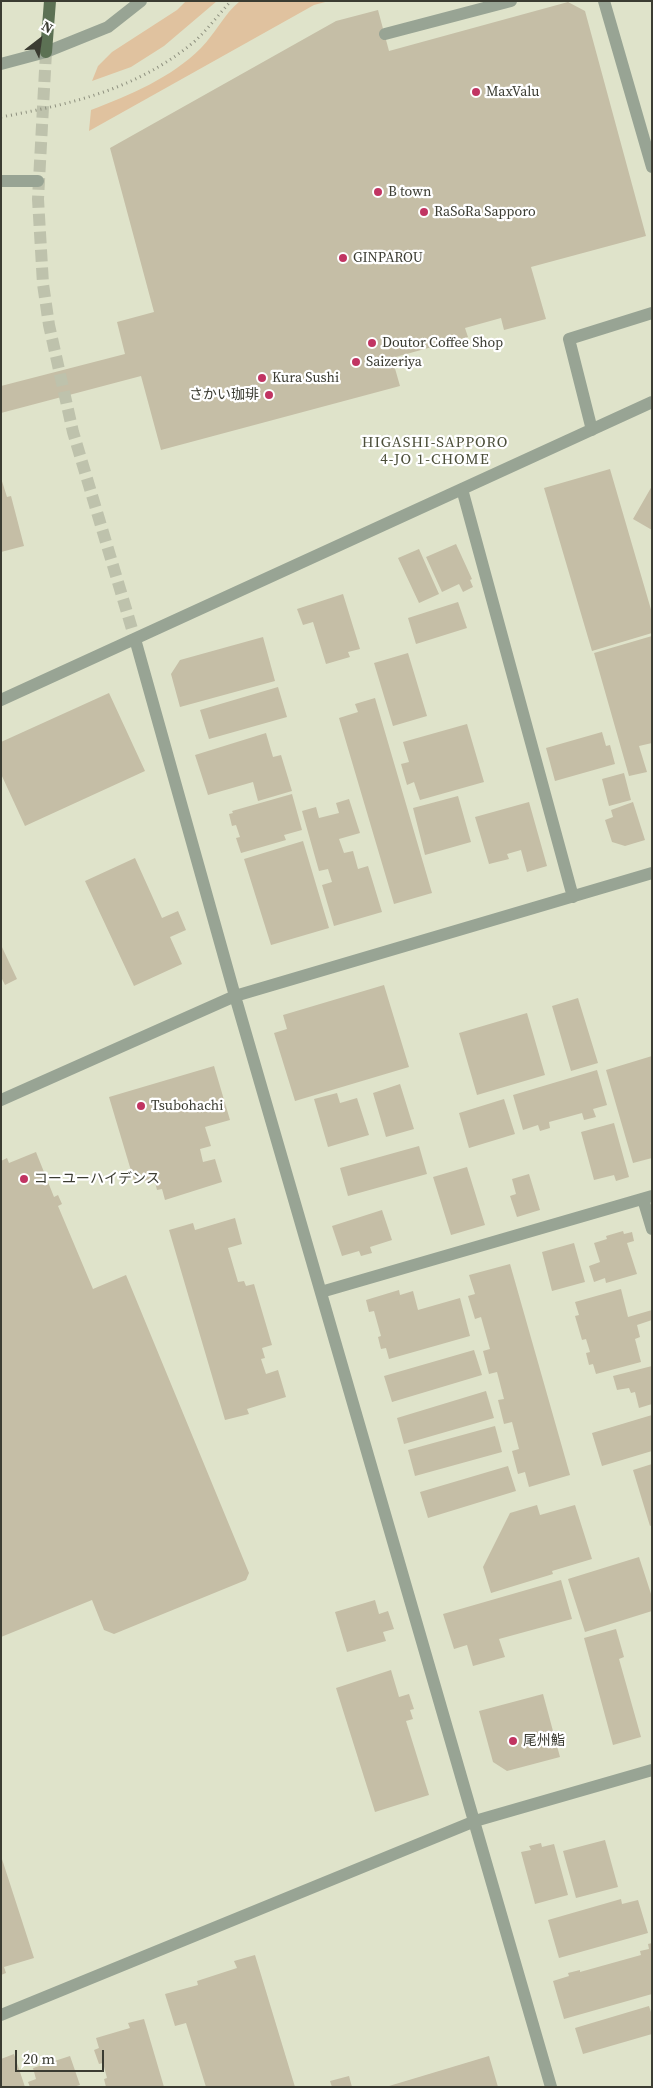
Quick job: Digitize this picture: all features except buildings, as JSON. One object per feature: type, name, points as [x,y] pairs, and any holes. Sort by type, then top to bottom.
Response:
[{"type":"main road","points":[[46,52],[50,1]]},
{"type":"street","points":[[1,64],[46,52],[108,27],[141,1]]},
{"type":"street","points":[[384,34],[511,1]]},
{"type":"street","points":[[604,1],[652,167]]},
{"type":"street","points":[[1,181],[38,181]]},
{"type":"street","points":[[592,430],[569,339],[652,313]]},
{"type":"street","points":[[1,700],[652,402]]},
{"type":"street","points":[[462,489],[573,897]]},
{"type":"street","points":[[135,639],[235,996],[551,2087]]},
{"type":"street","points":[[1,1100],[235,996],[652,873]]},
{"type":"street","points":[[322,1292],[648,1197],[652,1228]]},
{"type":"street","points":[[1,2015],[475,1821],[652,1770]]},
{"type":"path","points":[[1,117],[95,96],[135,81],[168,61],[196,40],[231,1]]},
{"type":"shaded area","points":[[186,1],[217,1],[164,46],[131,67],[92,81],[98,66],[112,52],[177,10]]},
{"type":"shaded area","points":[[240,1],[329,1],[314,5],[89,131],[91,110],[135,92],[177,68],[201,48]]},
{"type":"tunnel","points":[[46,52],[38,199],[43,284],[49,325],[73,432],[135,639]]},
{"type":"place","name":"MaxValu","points":[[476,92]]},
{"type":"place","name":"B town","points":[[378,192]]},
{"type":"place","name":"RaSoRa Sapporo","points":[[424,212]]},
{"type":"place","name":"GINPAROU","points":[[343,258]]},
{"type":"place","name":"Doutor Coffee Shop","points":[[372,343]]},
{"type":"place","name":"Saizeriya","points":[[356,362]]},
{"type":"place","name":"Kura Sushi","points":[[262,378]]},
{"type":"place","name":"さかい珈琲","points":[[269,395]]},
{"type":"place","name":"Tsubohachi","points":[[141,1106]]},
{"type":"place","name":"コーユーハイデンス","points":[[24,1179]]},
{"type":"place","name":"尾州鮨","points":[[513,1741]]},
{"type":"district","name":"HIGASHI-SAPPORO 4-JO 1-CHOME","points":[[435,452]]}]
